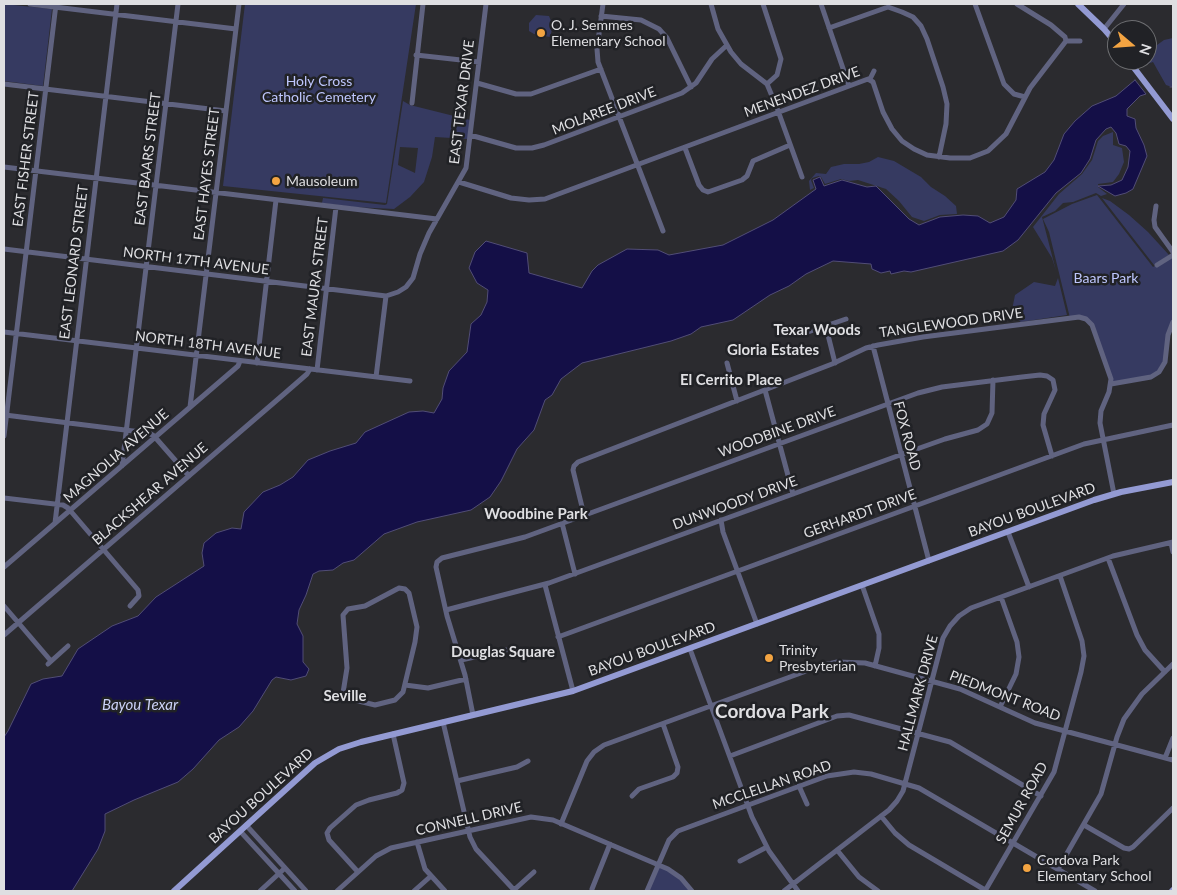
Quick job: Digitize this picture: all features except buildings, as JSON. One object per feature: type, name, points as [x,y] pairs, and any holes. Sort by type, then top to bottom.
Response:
[{"type":"main road","points":[[1078,4],[1107,32]]},
{"type":"main road","points":[[1136,70],[1173,119]]},
{"type":"main road","name":"BAYOU BOULEVARD","points":[[174,891],[315,763],[350,745],[573,692],[1114,494],[1173,482]]},
{"type":"street","points":[[30,4],[55,5],[236,28]]},
{"type":"street","name":"EAST LEONARD STREET","points":[[55,522],[117,4]]},
{"type":"street","name":"EAST BAARS STREET","points":[[122,466],[178,4]]},
{"type":"street","name":"EAST HAYES STREET","points":[[190,407],[239,4]]},
{"type":"street","points":[[412,103],[423,4]]},
{"type":"street","name":"EAST TEXAR DRIVE","points":[[386,296],[398,292],[410,283],[424,244],[460,182],[466,168],[486,4]]},
{"type":"street","points":[[603,4],[597,48],[598,62],[663,231]]},
{"type":"street","points":[[711,4],[718,29],[726,46],[741,64],[767,84],[802,178]]},
{"type":"street","points":[[763,4],[781,59],[777,75],[767,84]]},
{"type":"street","points":[[820,4],[849,86]]},
{"type":"street","points":[[975,4],[1004,84],[1010,91],[1025,97]]},
{"type":"street","points":[[1017,4],[1051,25],[1065,37],[1066,41],[1080,41]]},
{"type":"street","points":[[1104,28],[1124,4]]},
{"type":"street","name":"EAST FISHER STREET","points":[[4,436],[55,5]]},
{"type":"street","points":[[829,28],[888,6],[913,17],[922,26],[947,104],[946,124],[939,157]]},
{"type":"street","points":[[601,16],[641,20],[659,29],[667,38],[691,87]]},
{"type":"street","name":"MENENDEZ DRIVE","points":[[460,182],[510,198],[536,200],[553,196],[870,79],[887,121],[895,134],[914,149],[939,157],[970,158],[994,147],[1011,126],[1025,97],[1066,41]]},
{"type":"street","name":"MOLAREE DRIVE","points":[[470,135],[516,148],[532,148],[544,145],[682,93],[700,78],[712,59],[726,46]]},
{"type":"street","points":[[416,55],[479,62]]},
{"type":"street","points":[[477,83],[516,94],[531,94],[601,69]]},
{"type":"street","points":[[870,79],[874,71]]},
{"type":"street","points":[[4,84],[226,111]]},
{"type":"street","points":[[684,148],[699,185],[708,192],[742,180],[747,176],[753,161],[790,145]]},
{"type":"street","points":[[4,167],[437,219]]},
{"type":"street","points":[[257,362],[276,200]]},
{"type":"street","points":[[1156,206],[1155,227],[1173,254],[1158,265]]},
{"type":"street","name":"EAST MAURA STREET","points":[[317,370],[336,207]]},
{"type":"street","name":"NORTH 17TH AVENUE","points":[[4,250],[386,296]]},
{"type":"street","points":[[376,377],[386,296]]},
{"type":"street","name":"TANGLEWOOD DRIVE","points":[[584,515],[573,470],[578,462],[835,363],[873,346],[923,337],[1079,317],[1086,319],[1092,325],[1111,384]]},
{"type":"street","points":[[802,334],[846,319]]},
{"type":"street","points":[[1114,494],[1100,423],[1101,411],[1111,384],[1151,377],[1159,372],[1165,362],[1168,335],[1173,322]]},
{"type":"street","points":[[826,327],[835,363]]},
{"type":"street","name":"NORTH 18TH AVENUE","points":[[4,332],[410,381]]},
{"type":"street","name":"FOX ROAD","points":[[873,346],[929,561]]},
{"type":"street","name":"MAGNOLIA AVENUE","points":[[4,566],[238,366],[240,361]]},
{"type":"street","points":[[727,363],[737,401]]},
{"type":"street","name":"BLACKSHEAR AVENUE","points":[[4,635],[301,379],[310,369]]},
{"type":"street","name":"WOODBINE DRIVE","points":[[446,610],[436,567],[442,558],[525,536],[930,389],[993,380],[1040,375],[1047,376],[1053,380],[1055,390],[1044,414],[1043,424],[1052,456]]},
{"type":"street","name":"DUNWOODY DRIVE","points":[[446,610],[545,585],[900,455],[946,439],[974,432],[982,428],[989,420],[992,412],[993,380]]},
{"type":"street","points":[[765,390],[792,494]]},
{"type":"street","points":[[5,415],[149,433],[155,437],[188,476]]},
{"type":"street","name":"GERHARDT DRIVE","points":[[558,637],[1084,444],[1173,425]]},
{"type":"street","points":[[4,498],[66,506],[138,590],[139,596],[130,606]]},
{"type":"street","points":[[721,520],[757,624]]},
{"type":"street","points":[[562,523],[575,574]]},
{"type":"street","points":[[1008,532],[1029,587]]},
{"type":"street","points":[[1172,542],[1173,552]]},
{"type":"street","name":"HALLMARK DRIVE","points":[[784,891],[882,816],[897,801],[905,783],[943,638],[954,620],[972,608],[1108,558],[1172,542]]},
{"type":"street","points":[[1108,558],[1137,635],[1145,650],[1165,672]]},
{"type":"street","name":"SEMUR ROAD","points":[[985,891],[1054,772],[1081,672],[1083,648],[1080,632],[1060,576]]},
{"type":"street","points":[[545,585],[573,692]]},
{"type":"street","points":[[862,586],[878,634],[879,648],[875,666]]},
{"type":"street","points":[[399,588],[405,589],[409,593],[417,627],[405,685],[399,698],[375,705],[344,696],[343,693],[347,668],[342,617],[344,612],[348,609],[372,603],[399,588]]},
{"type":"street","points":[[1000,706],[1016,674],[1019,657],[1017,642],[1001,597]]},
{"type":"street","points":[[4,606],[49,662],[68,646]]},
{"type":"street","points":[[446,610],[461,660],[474,715]]},
{"type":"street","points":[[690,648],[748,805],[767,847],[798,891]]},
{"type":"street","points":[[461,660],[506,650]]},
{"type":"street","name":"PIEDMONT ROAD","points":[[561,824],[585,767],[594,752],[604,745],[829,663],[855,662],[932,681],[972,693],[1030,721],[1173,760]]},
{"type":"street","points":[[1058,869],[1100,794],[1120,729],[1130,710],[1142,694],[1173,664]]},
{"type":"street","points":[[405,685],[428,688],[466,680]]},
{"type":"street","points":[[730,756],[843,715],[855,716],[950,742],[1041,796]]},
{"type":"street","points":[[443,722],[468,830],[476,849],[514,891],[534,872]]},
{"type":"street","points":[[632,796],[639,789],[673,777],[677,773],[678,766],[662,724]]},
{"type":"street","points":[[358,872],[329,840],[327,833],[330,828],[356,805],[398,793],[402,790],[404,783],[393,734]]},
{"type":"street","points":[[1165,758],[1173,738]]},
{"type":"street","points":[[457,781],[517,767],[528,761]]},
{"type":"street","name":"MCCLELLAN ROAD","points":[[647,891],[669,840],[678,831],[827,776],[854,772],[871,774],[919,788],[1095,891]]},
{"type":"street","points":[[799,786],[807,804]]},
{"type":"street","points":[[1084,825],[1129,849],[1173,808]]},
{"type":"street","points":[[882,816],[895,833],[910,845],[985,891]]},
{"type":"street","name":"CONNELL DRIVE","points":[[337,891],[384,851],[468,830],[531,817],[545,818],[561,824],[658,865],[681,878],[692,891]]},
{"type":"street","points":[[246,825],[306,891]]},
{"type":"street","points":[[240,831],[295,891]]},
{"type":"street","points":[[417,842],[423,864],[445,891]]},
{"type":"street","points":[[592,889],[610,844]]},
{"type":"street","points":[[740,861],[767,847]]},
{"type":"street","points":[[837,850],[859,877],[878,891]]},
{"type":"street","points":[[260,891],[285,868]]},
{"type":"street","points":[[414,891],[431,876]]},
{"type":"green space","points":[[4,4],[52,9],[43,86],[4,81]]},
{"type":"green space","name":"Holy Cross Catholic Cemetery","points":[[245,4],[416,4],[386,203],[223,186]]},
{"type":"green space","points":[[536,15],[549,16],[553,26],[550,37],[534,34],[529,31],[529,23]]},
{"type":"green space","points":[[1173,38],[1173,87],[1166,85],[1157,69],[1157,45],[1164,40]]},
{"type":"green space","points":[[403,101],[410,105],[470,120],[468,139],[435,137],[432,157],[424,182],[410,197],[394,209],[322,203],[323,198],[387,204]],"holes":[[[400,147],[418,148],[415,173],[398,165]]]},
{"type":"green space","points":[[1113,132],[1113,145],[1122,148],[1124,162],[1113,182],[1098,184],[1098,187],[1107,194],[1101,196],[1096,193],[1073,202],[1063,203],[1055,211],[1042,217],[1056,271],[1052,258],[1033,227],[1059,194],[1082,174],[1092,160],[1098,141],[1103,136]]},
{"type":"green space","points":[[878,157],[894,161],[921,177],[956,206],[957,214],[940,215],[924,221],[912,217],[886,189],[858,180],[849,181],[841,179],[825,184],[819,176],[812,178],[814,188],[810,190],[809,181],[816,173],[826,174],[831,167],[869,162]]},
{"type":"green space","name":"Baars Park","points":[[1097,195],[1153,267],[1173,255],[1173,322],[1166,356],[1155,375],[1111,384],[1092,325],[1086,319],[1070,318],[1049,232],[1043,219],[1072,204]]},
{"type":"green space","points":[[1102,198],[1110,201],[1129,215],[1169,255],[1154,265]]},
{"type":"green space","points":[[1058,278],[1067,315],[1021,322],[1011,315],[1015,295],[1034,282],[1055,286]]},
{"type":"green space","points":[[658,865],[668,869],[692,891],[647,891]]},
{"type":"water","name":"Bayou Texar","points":[[1135,80],[1146,94],[1140,96],[1127,109],[1127,116],[1135,119],[1136,128],[1147,156],[1133,189],[1126,193],[1115,196],[1098,186],[1111,185],[1122,180],[1128,167],[1130,151],[1126,146],[1119,144],[1116,133],[1111,127],[1106,129],[1096,140],[1090,159],[1081,173],[1056,193],[1018,240],[1003,251],[911,272],[904,271],[891,274],[890,271],[881,273],[872,269],[871,264],[833,261],[770,295],[733,320],[701,327],[691,334],[671,341],[582,363],[561,379],[552,395],[545,400],[534,430],[517,449],[501,481],[490,497],[471,510],[417,522],[384,534],[354,560],[343,563],[333,570],[319,571],[313,574],[299,610],[297,624],[303,636],[303,662],[309,669],[306,676],[291,680],[276,677],[272,680],[253,711],[239,727],[219,740],[193,769],[178,782],[105,814],[105,831],[98,849],[72,891],[4,891],[4,737],[31,684],[43,679],[62,676],[78,649],[112,626],[138,616],[156,597],[204,566],[202,553],[204,543],[216,533],[232,528],[241,529],[244,512],[263,492],[293,477],[308,460],[356,443],[365,432],[409,412],[423,411],[434,413],[442,399],[443,388],[449,371],[467,352],[471,324],[481,315],[487,302],[488,290],[477,283],[469,268],[475,252],[486,241],[527,253],[529,273],[582,288],[598,265],[627,249],[658,250],[669,255],[723,245],[773,220],[816,189],[813,180],[820,177],[824,186],[842,180],[867,187],[876,186],[909,219],[919,225],[940,217],[963,215],[978,216],[990,223],[1004,217],[1016,200],[1017,189],[1045,172],[1054,160],[1064,134],[1075,121],[1092,106],[1116,96]]},
{"type":"place","name":"O. J. Semmes Elementary School","points":[[541,33]]},
{"type":"place","name":"Mausoleum","points":[[276,181]]},
{"type":"place","name":"Trinity Presbyterian","points":[[769,658]]},
{"type":"place","name":"Cordova Park Elementary School","points":[[1027,868]]},
{"type":"district","name":"Texar Woods","points":[[817,330]]},
{"type":"district","name":"Gloria Estates","points":[[773,350]]},
{"type":"district","name":"El Cerrito Place","points":[[731,380]]},
{"type":"district","name":"Woodbine Park","points":[[536,514]]},
{"type":"district","name":"Douglas Square","points":[[503,652]]},
{"type":"district","name":"Seville","points":[[345,696]]},
{"type":"district","name":"Cordova Park","points":[[772,712]]}]
